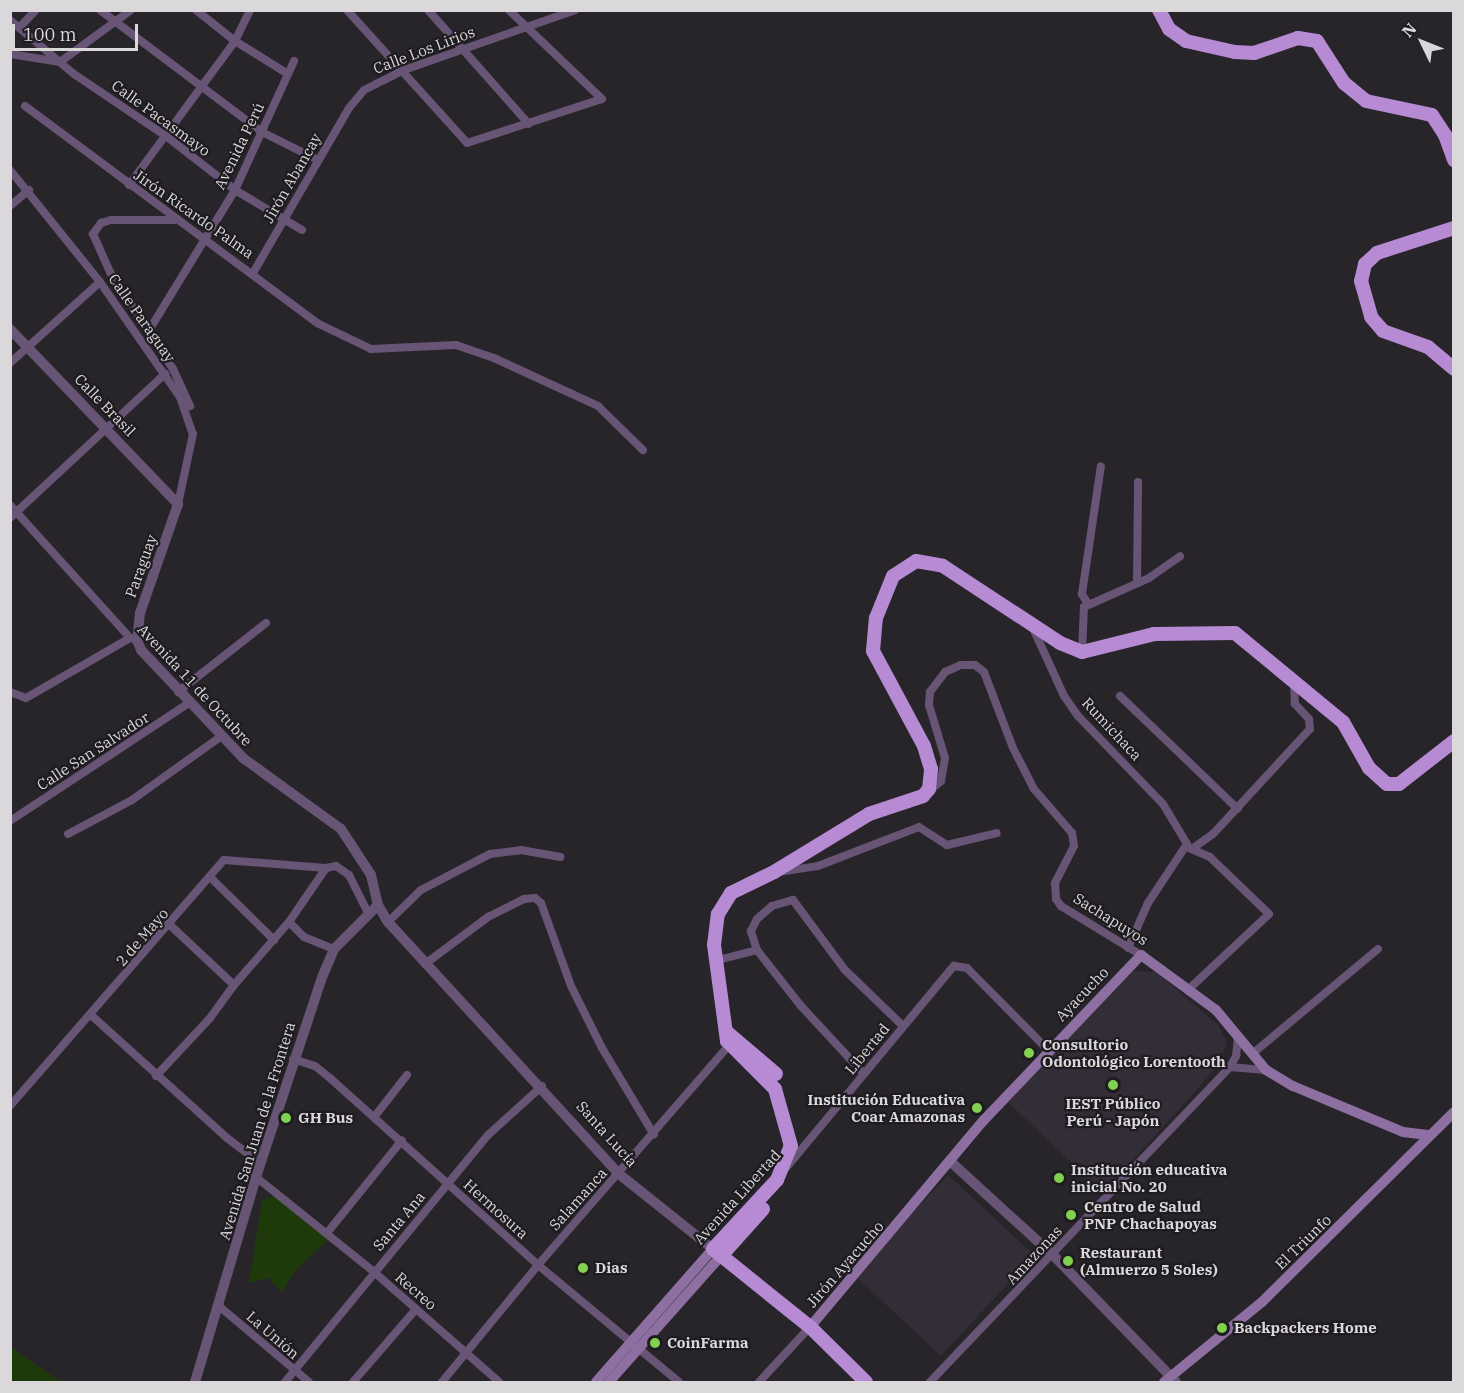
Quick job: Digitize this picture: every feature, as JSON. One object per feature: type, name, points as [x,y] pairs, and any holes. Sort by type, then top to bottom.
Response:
[{"type":"highway","points":[[1159,10],[1169,29],[1186,41],[1235,52],[1254,53],[1298,38],[1317,41],[1344,83],[1366,101],[1432,115],[1445,135],[1454,160]]},
{"type":"highway","points":[[1454,228],[1377,253],[1365,264],[1361,281],[1371,317],[1383,331],[1428,347],[1454,369]]},
{"type":"highway","points":[[785,1168],[791,1146],[775,1089],[731,1038],[715,927],[723,902],[747,884],[774,872],[869,814],[923,796],[931,782],[924,746],[873,651],[876,618],[893,576],[916,561],[943,566],[1060,644],[1082,652],[1154,634],[1235,633],[1294,685],[1343,722],[1369,768],[1387,784],[1399,784],[1454,741]]},
{"type":"highway","points":[[731,1038],[779,1078],[796,1124],[799,1152]]},
{"type":"highway","name":"Avenida Libertad","points":[[717,1253],[784,1184],[799,1152]]},
{"type":"highway","name":"Avenida Libertad","points":[[717,1253],[785,1168]]},
{"type":"highway","name":"Santa Lucía","points":[[717,1253],[810,1327],[866,1383]]},
{"type":"main road","name":"Sachapuyos","points":[[1141,955],[1190,988],[1238,1033],[1266,1070],[1293,1086],[1403,1132],[1428,1135]]},
{"type":"main road","name":"Ayacucho","points":[[951,1162],[1048,1051],[1141,955]]},
{"type":"main road","name":"El Triunfo","points":[[1170,1381],[1262,1302],[1428,1135],[1454,1112]]},
{"type":"main road","name":"Jirón Ayacucho","points":[[810,1327],[951,1162]]},
{"type":"main road","name":"Avenida Libertad","points":[[596,1383],[635,1346],[717,1253]]},
{"type":"main road","name":"Avenida Libertad","points":[[609,1383],[635,1346]]},
{"type":"street","points":[[19,28],[36,10]]},
{"type":"street","points":[[100,10],[116,25],[262,132],[318,160]]},
{"type":"street","points":[[10,54],[60,62],[116,25],[132,10]]},
{"type":"street","points":[[196,10],[235,41],[288,74]]},
{"type":"street","points":[[129,185],[235,41],[250,10]]},
{"type":"street","points":[[347,10],[468,143],[602,99],[510,10]]},
{"type":"street","points":[[428,10],[529,124]]},
{"type":"street","name":"Calle Los Lirios","points":[[356,98],[370,85],[404,70],[525,26],[575,11]]},
{"type":"street","name":"Calle Pacasmayo","points":[[10,20],[60,62],[166,136],[235,190],[302,230]]},
{"type":"street","name":"Avenida Perú","points":[[148,332],[203,237],[235,190],[294,62]]},
{"type":"street","name":"Jirón Abancay","points":[[253,273],[356,98]]},
{"type":"street","name":"Jirón Ricardo Palma","points":[[24,106],[174,220],[203,237],[253,273],[317,323],[371,349],[393,351],[433,343],[456,345],[494,358],[598,406],[643,450]]},
{"type":"street","name":"Calle Paraguay","points":[[11,170],[100,282],[165,374],[180,397],[193,434]]},
{"type":"street","points":[[10,206],[29,190]]},
{"type":"street","points":[[174,220],[111,220],[101,223],[93,234],[110,272],[186,394],[193,434],[178,504]]},
{"type":"street","points":[[10,363],[100,282]]},
{"type":"street","name":"Calle Brasil","points":[[10,329],[178,504]]},
{"type":"street","points":[[13,512],[165,374]]},
{"type":"street","points":[[1088,604],[1082,594],[1101,466]]},
{"type":"street","points":[[1137,583],[1138,482]]},
{"type":"street","name":"Paraguay","points":[[133,639],[178,504]]},
{"type":"street","name":"Avenida 11 de Octubre","points":[[13,512],[133,639],[220,737],[265,777],[325,814],[341,829],[371,875],[378,904]]},
{"type":"street","points":[[1082,652],[1082,612],[1088,604],[1137,583],[1180,556]]},
{"type":"street","points":[[178,692],[266,623]]},
{"type":"street","name":"Rumichaca","points":[[1031,623],[1068,702],[1163,804],[1189,848]]},
{"type":"street","points":[[11,693],[26,698],[133,639]]},
{"type":"street","name":"Sachapuyos","points":[[923,796],[940,781],[944,772],[945,758],[928,705],[930,692],[945,672],[961,665],[975,665],[984,672],[1034,789],[1072,833],[1074,846],[1055,883],[1056,898],[1061,906],[1141,955]]},
{"type":"street","points":[[1128,948],[1148,903],[1189,848],[1238,809],[1310,729],[1309,720],[1295,704],[1294,685]]},
{"type":"street","points":[[1120,696],[1238,809]]},
{"type":"street","name":"Calle San Salvador","points":[[10,821],[189,703]]},
{"type":"street","points":[[68,834],[132,800],[220,737]]},
{"type":"street","points":[[774,872],[818,866],[919,827],[947,845],[997,833]]},
{"type":"street","points":[[1189,848],[1210,857],[1267,910],[1266,920],[1190,988]]},
{"type":"street","points":[[388,922],[421,890],[490,854],[521,850],[560,856]]},
{"type":"street","name":"2 de Mayo","points":[[10,1106],[170,925],[224,860],[326,868]]},
{"type":"street","points":[[156,1076],[210,1018],[234,985],[289,922],[326,868],[336,866],[349,875],[368,913]]},
{"type":"street","points":[[210,878],[274,940]]},
{"type":"street","points":[[425,964],[489,917],[529,897],[541,903],[571,986],[602,1048],[654,1135]]},
{"type":"street","points":[[864,1074],[801,1006],[758,950],[751,931],[764,913],[793,900],[845,970],[903,1026]]},
{"type":"street","name":"Avenida San Juan de la Frontera","points":[[195,1383],[220,1307],[260,1163],[293,1059],[334,949],[378,904]]},
{"type":"street","name":"Santa Lucía","points":[[378,904],[388,922],[425,964],[542,1086],[619,1174],[717,1253]]},
{"type":"street","points":[[289,922],[304,937],[334,949]]},
{"type":"street","points":[[170,925],[234,985]]},
{"type":"street","points":[[1252,1054],[1378,949]]},
{"type":"street","points":[[718,960],[758,950]]},
{"type":"street","name":"Libertad","points":[[799,1152],[903,1026],[958,965],[967,968],[1048,1051]]},
{"type":"street","points":[[91,1015],[156,1076],[260,1163]]},
{"type":"street","name":"Amazonas","points":[[930,1383],[1054,1256],[1230,1067],[1236,1056],[1238,1033]]},
{"type":"street","name":"Salamanca","points":[[442,1383],[538,1264],[654,1135],[731,1038]]},
{"type":"street","name":"Hermosura","points":[[293,1059],[315,1066],[375,1116],[538,1264],[679,1383]]},
{"type":"street","points":[[1230,1067],[1266,1070]]},
{"type":"street","points":[[375,1116],[407,1075]]},
{"type":"street","name":"Santa Ana","points":[[285,1383],[374,1272],[506,1116],[542,1086]]},
{"type":"street","points":[[327,1233],[402,1140]]},
{"type":"street","name":"Avenida Libertad","points":[[785,1168],[799,1152]]},
{"type":"street","points":[[951,1162],[1054,1256],[1170,1381]]},
{"type":"street","name":"Recreo","points":[[256,1177],[374,1272],[499,1383]]},
{"type":"street","name":"La Unión","points":[[220,1307],[309,1383]]},
{"type":"street","points":[[353,1383],[416,1309]]},
{"type":"street","name":"Jirón Ayacucho","points":[[759,1383],[810,1327]]},
{"type":"shaded area","name":"IEST Público Perú - Japón","points":[[1133,971],[1156,972],[1218,1025],[1227,1043],[1217,1067],[1103,1193],[1008,1102]]},
{"type":"shaded area","points":[[948,1175],[1034,1255],[941,1356],[855,1275]]},
{"type":"green space","points":[[281,1194],[328,1240],[295,1271],[282,1293],[269,1278],[249,1283],[262,1200]]},
{"type":"green space","points":[[11,1347],[61,1382],[11,1382]]},
{"type":"place","name":"Consultorio Odontológico Lorentooth","points":[[1029,1053]]},
{"type":"place","name":"IEST Público Perú - Japón","points":[[1113,1085]]},
{"type":"place","name":"Institución Educativa Coar Amazonas","points":[[977,1108]]},
{"type":"place","name":"GH Bus","points":[[286,1118]]},
{"type":"place","name":"Institución educativa inicial No. 20","points":[[1059,1178]]},
{"type":"place","name":"Centro de Salud PNP Chachapoyas","points":[[1071,1215]]},
{"type":"place","name":"Restaurant (Almuerzo 5 Soles)","points":[[1068,1261]]},
{"type":"place","name":"Dias","points":[[583,1268]]},
{"type":"place","name":"Backpackers Home","points":[[1222,1328]]},
{"type":"place","name":"CoinFarma","points":[[655,1343]]}]
